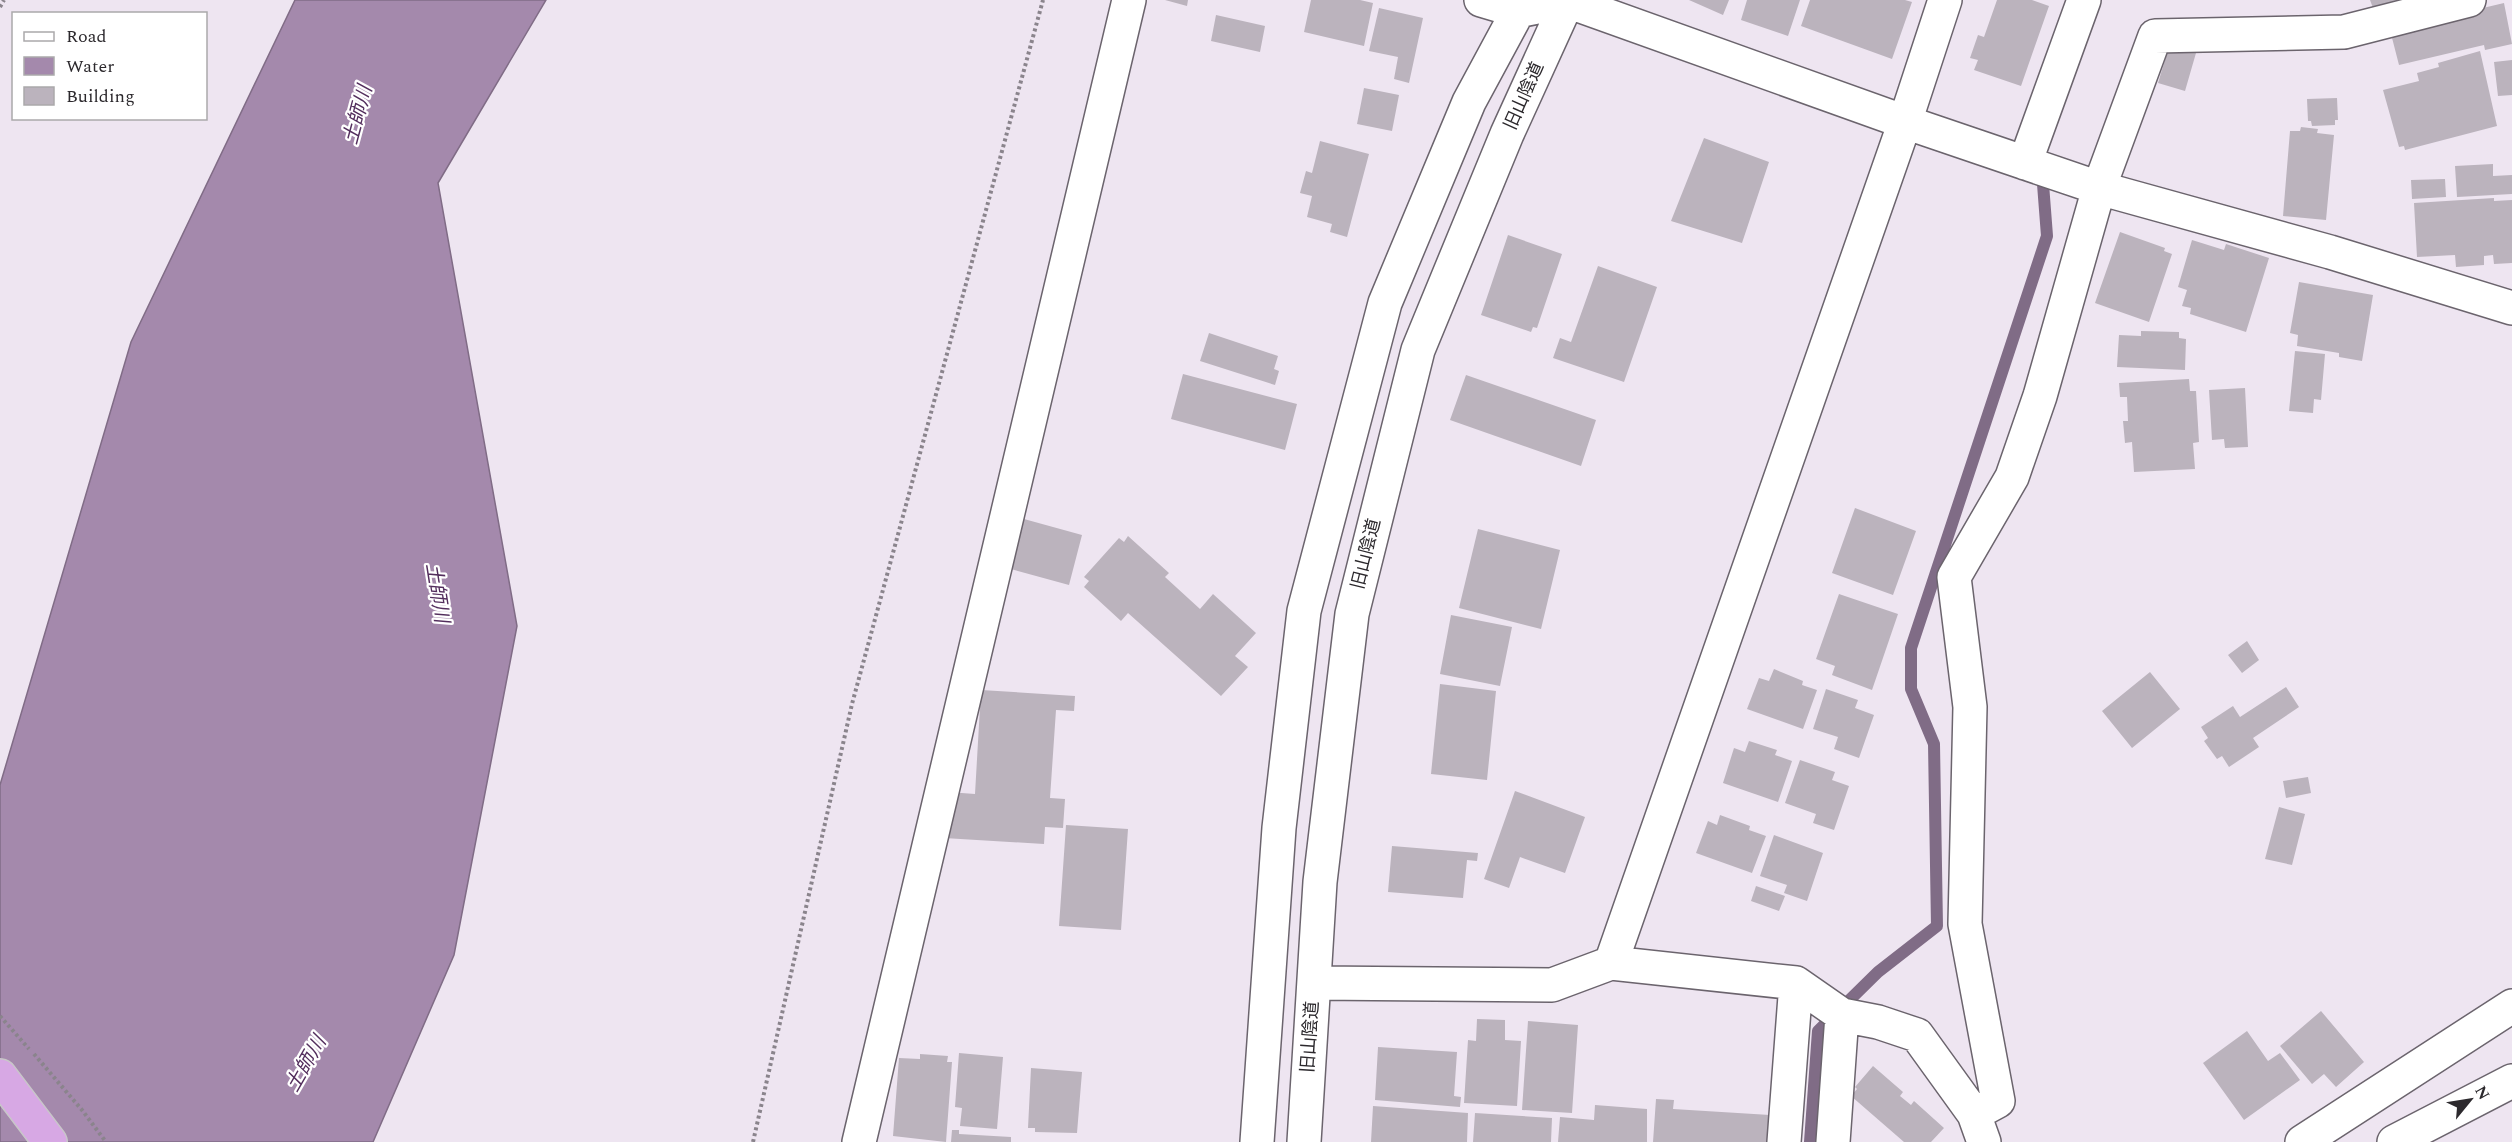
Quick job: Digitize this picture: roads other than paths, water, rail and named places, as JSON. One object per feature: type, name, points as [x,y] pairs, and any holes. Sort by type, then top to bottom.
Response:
[{"type":"highway","points":[[0,1076],[50,1142]]},
{"type":"highway","points":[[0,1111],[30,1142]]},
{"type":"street","points":[[859,1142],[1129,0]]},
{"type":"street","points":[[1481,0],[1521,5],[1568,1],[1905,122],[2099,188],[2330,252],[2512,308]]},
{"type":"street","points":[[1611,963],[1905,122],[1945,0]]},
{"type":"street","points":[[2025,163],[2084,0]]},
{"type":"street","points":[[1314,983],[1552,985],[1611,963],[1796,983],[1842,1015],[1878,1022],[1917,1035],[1979,1128],[1998,1101],[1965,924],[1970,707],[1954,577],[2012,477],[2040,396],[2099,188],[2155,36],[2344,32],[2469,0]]},
{"type":"street","name":"旧山陰道","points":[[1304,1142],[1320,882],[1352,614],[1419,350],[1507,134],[1568,1]]},
{"type":"street","points":[[1257,1142],[1279,828],[1304,611],[1385,303],[1469,102],[1521,5]]},
{"type":"street","points":[[1784,1142],[1796,983]]},
{"type":"street","points":[[2302,1142],[2512,1006]]},
{"type":"street","points":[[1833,1142],[1842,1015]]},
{"type":"street","points":[[2394,1142],[2512,1081]]},
{"type":"water","name":"土師川","points":[[295,0],[546,0],[438,183],[517,626],[454,955],[373,1142],[0,1142],[0,785],[131,342]]},
{"type":"waterway","points":[[1810,1142],[1818,1031],[1878,972],[1937,926],[1934,744],[1911,689],[1911,648],[2047,236],[2042,171]]}]
